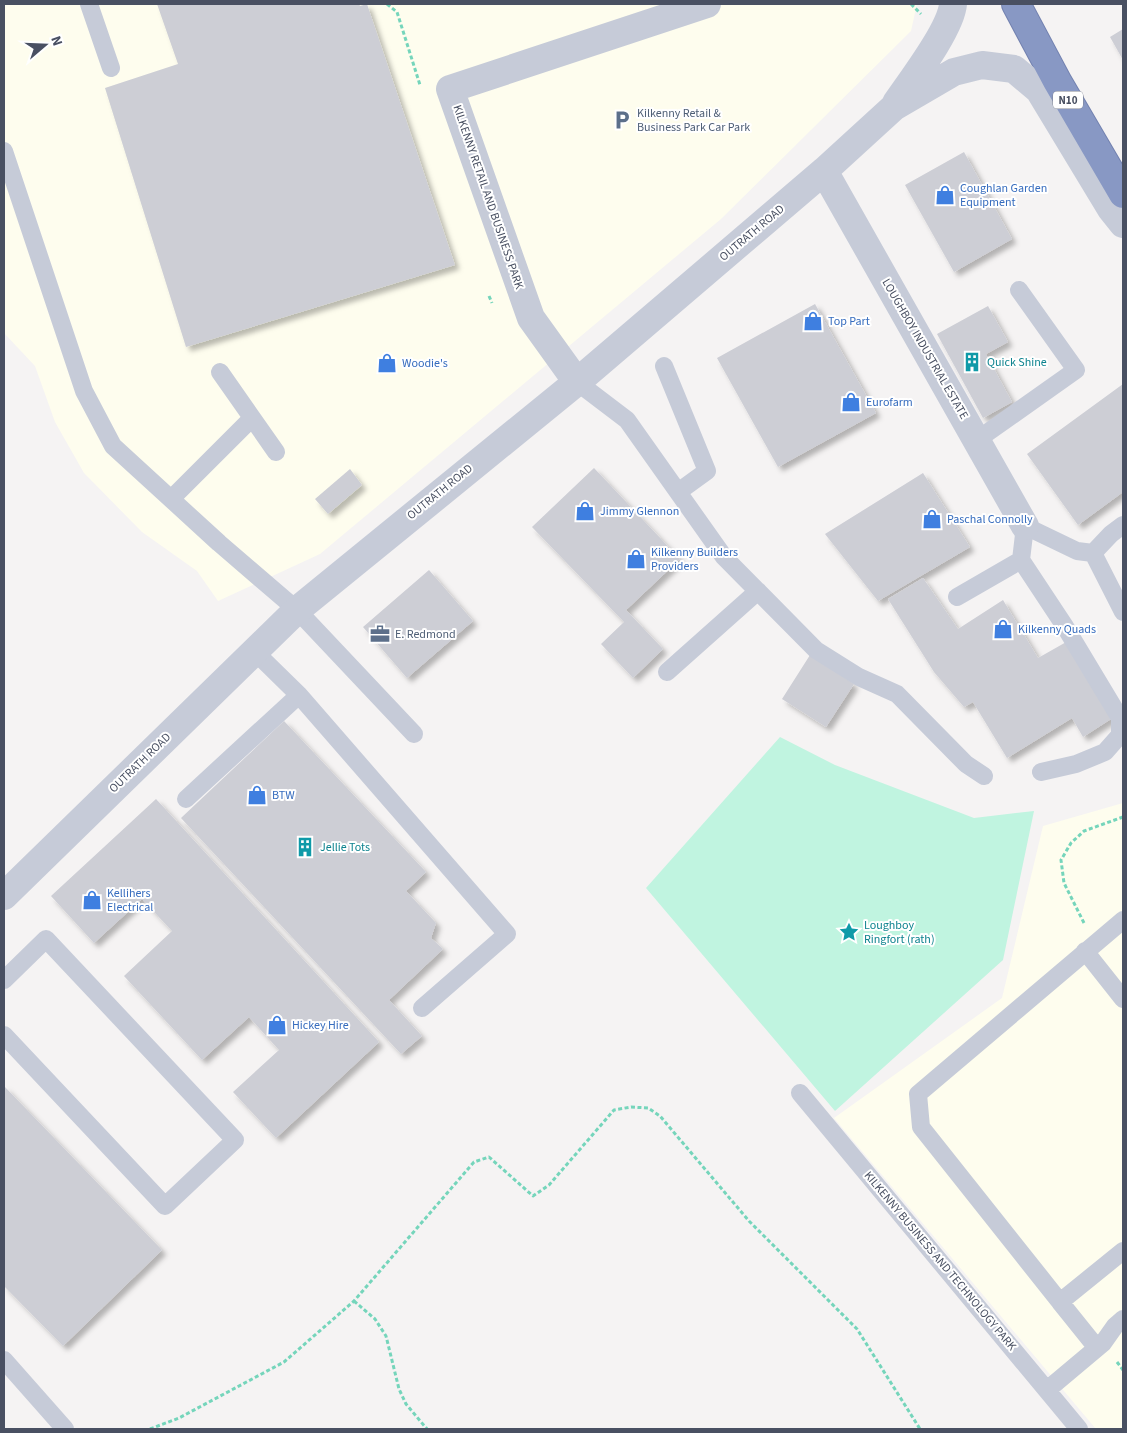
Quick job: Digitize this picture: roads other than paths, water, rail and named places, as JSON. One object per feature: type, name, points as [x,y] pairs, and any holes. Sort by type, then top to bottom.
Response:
[{"type":"highway","name":"N10","points":[[1016,4],[1057,81],[1123,194]]},
{"type":"street","name":"KILKENNY RETAIL AND BUSINESS PARK","points":[[577,382],[531,318],[450,89],[707,4]]},
{"type":"street","name":"OUTRATH ROAD","points":[[894,107],[943,31],[952,9],[952,4]]},
{"type":"street","name":"OUTRATH ROAD","points":[[4,896],[297,610],[577,382],[824,171],[894,107],[954,72],[982,64],[1014,69],[1039,90],[1111,209],[1123,224]]},
{"type":"street","name":"LOUGHBOY INDUSTRIAL ESTATE","points":[[824,171],[1025,526]]},
{"type":"lane","points":[[89,4],[111,68]]},
{"type":"lane","points":[[4,151],[84,391],[113,446],[218,543],[297,610],[414,734]]},
{"type":"lane","points":[[977,440],[1076,370],[1019,290]]},
{"type":"lane","points":[[664,366],[707,471],[678,492]]},
{"type":"lane","points":[[220,372],[276,452]]},
{"type":"lane","points":[[577,382],[627,420],[724,557],[816,650],[859,677],[897,694],[966,764],[984,776]]},
{"type":"lane","points":[[171,499],[252,418]]},
{"type":"lane","points":[[1093,553],[1111,534],[1123,525]]},
{"type":"lane","points":[[1041,772],[1076,764],[1105,752],[1120,735],[1120,718],[1064,625],[1021,560],[1025,526],[1077,551],[1093,553]]},
{"type":"lane","points":[[1093,553],[1123,612]]},
{"type":"lane","points":[[957,597],[1021,560]]},
{"type":"lane","points":[[667,672],[758,591]]},
{"type":"lane","points":[[254,651],[299,695],[507,934],[422,1008]]},
{"type":"lane","points":[[186,798],[299,695]]},
{"type":"lane","points":[[1100,1346],[1060,1302],[921,1127],[918,1094],[1123,920]]},
{"type":"lane","points":[[4,1034],[166,1206],[235,1140],[46,939],[7,969]]},
{"type":"lane","points":[[1090,947],[1123,999]]},
{"type":"lane","name":"KILKENNY BUSINESS AND TECHNOLOGY PARK","points":[[800,1093],[1079,1429]]},
{"type":"lane","points":[[1060,1302],[1123,1251]]},
{"type":"lane","points":[[1047,1390],[1100,1346],[1115,1326],[1123,1319]]},
{"type":"lane","points":[[1100,1346],[1123,1338]]},
{"type":"lane","points":[[4,1360],[65,1429]]},
{"type":"place","name":"Kilkenny Retail & Business Park Car Park","points":[[622,120]]},
{"type":"place","name":"Coughlan Garden Equipment","points":[[945,195]]},
{"type":"place","name":"Top Part","points":[[813,321]]},
{"type":"place","name":"Quick Shine","points":[[972,362]]},
{"type":"place","name":"Woodie's","points":[[387,363]]},
{"type":"place","name":"Eurofarm","points":[[851,402]]},
{"type":"place","name":"Jimmy Glennon","points":[[585,511]]},
{"type":"place","name":"Paschal Connolly","points":[[932,519]]},
{"type":"place","name":"Kilkenny Builders Providers","points":[[636,559]]},
{"type":"place","name":"Kilkenny Quads","points":[[1003,629]]},
{"type":"place","name":"E. Redmond","points":[[380,634]]},
{"type":"place","name":"BTW","points":[[257,795]]},
{"type":"place","name":"Jellie Tots","points":[[305,847]]},
{"type":"place","name":"Kellihers Electrical","points":[[92,900]]},
{"type":"place","name":"Loughboy Ringfort (rath)","points":[[849,932]]},
{"type":"place","name":"Hickey Hire","points":[[277,1025]]}]
